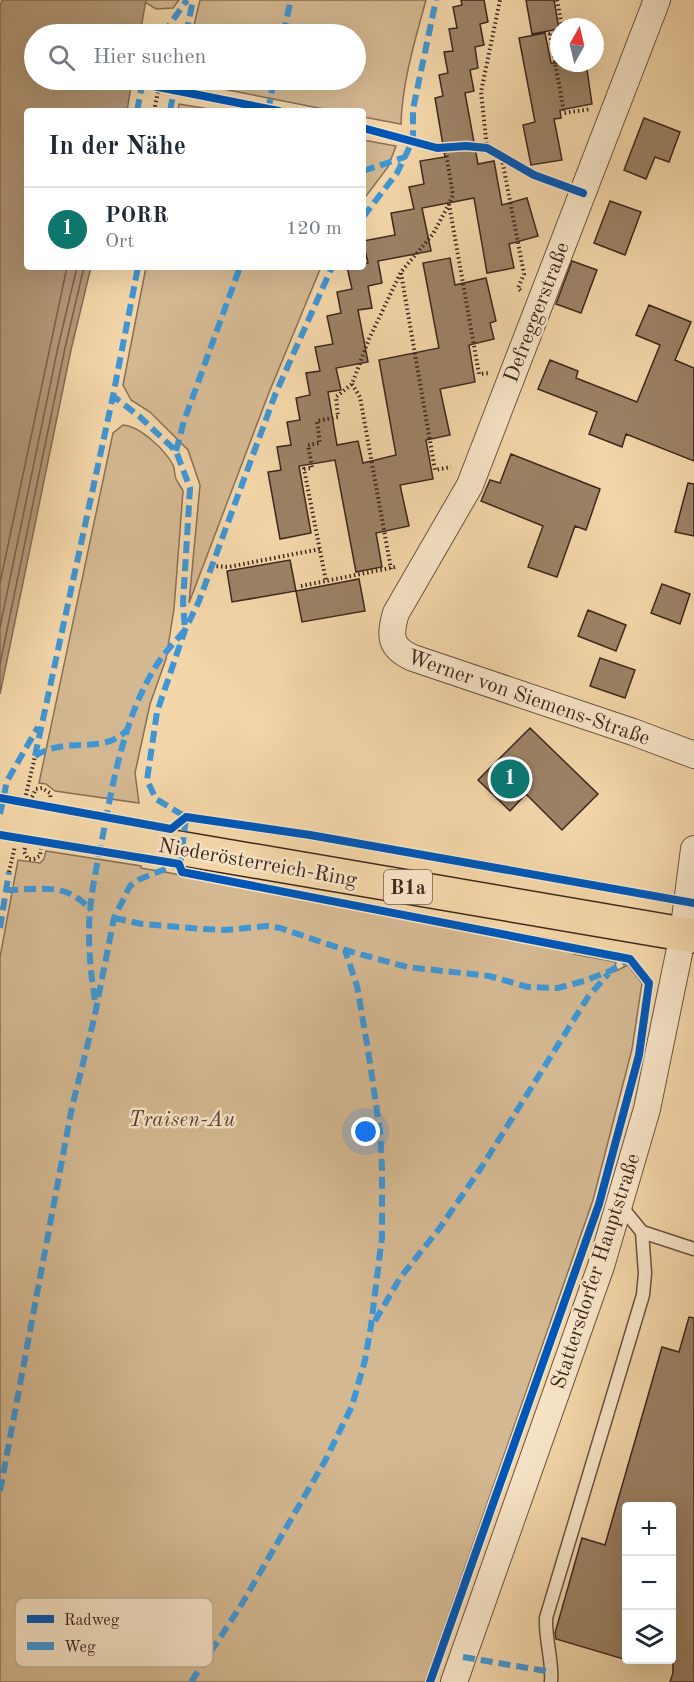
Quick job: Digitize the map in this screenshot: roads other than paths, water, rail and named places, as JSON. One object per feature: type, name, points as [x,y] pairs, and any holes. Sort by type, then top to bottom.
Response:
[{"type":"main road","name":"Niederösterreich-Ring","points":[[10,818],[688,935]]},
{"type":"street","name":"Defreggerstraße","points":[[395,615],[470,485],[657,0]]},
{"type":"street","name":"Werner von Siemens-Straße","points":[[395,615],[393,640],[400,652],[694,755]]},
{"type":"street","name":"Stattersdorfer Hauptstraße","points":[[454,1682],[601,1266],[647,1109],[688,935],[694,849]]},
{"type":"lane","points":[[619,1204],[642,1232],[694,1249]]},
{"type":"lane","points":[[551,1682],[546,1618],[643,1295],[645,1273],[642,1232]]},
{"type":"water","points":[[2,0],[146,0],[142,24],[24,24],[24,90],[130,90],[127,108],[24,108],[24,270],[90,270],[71,350],[0,694],[0,7]]},
{"type":"place","name":"PORR","points":[[510,779]]},
{"type":"park label","name":"Traisen-Au","points":[[182,1119]]}]
